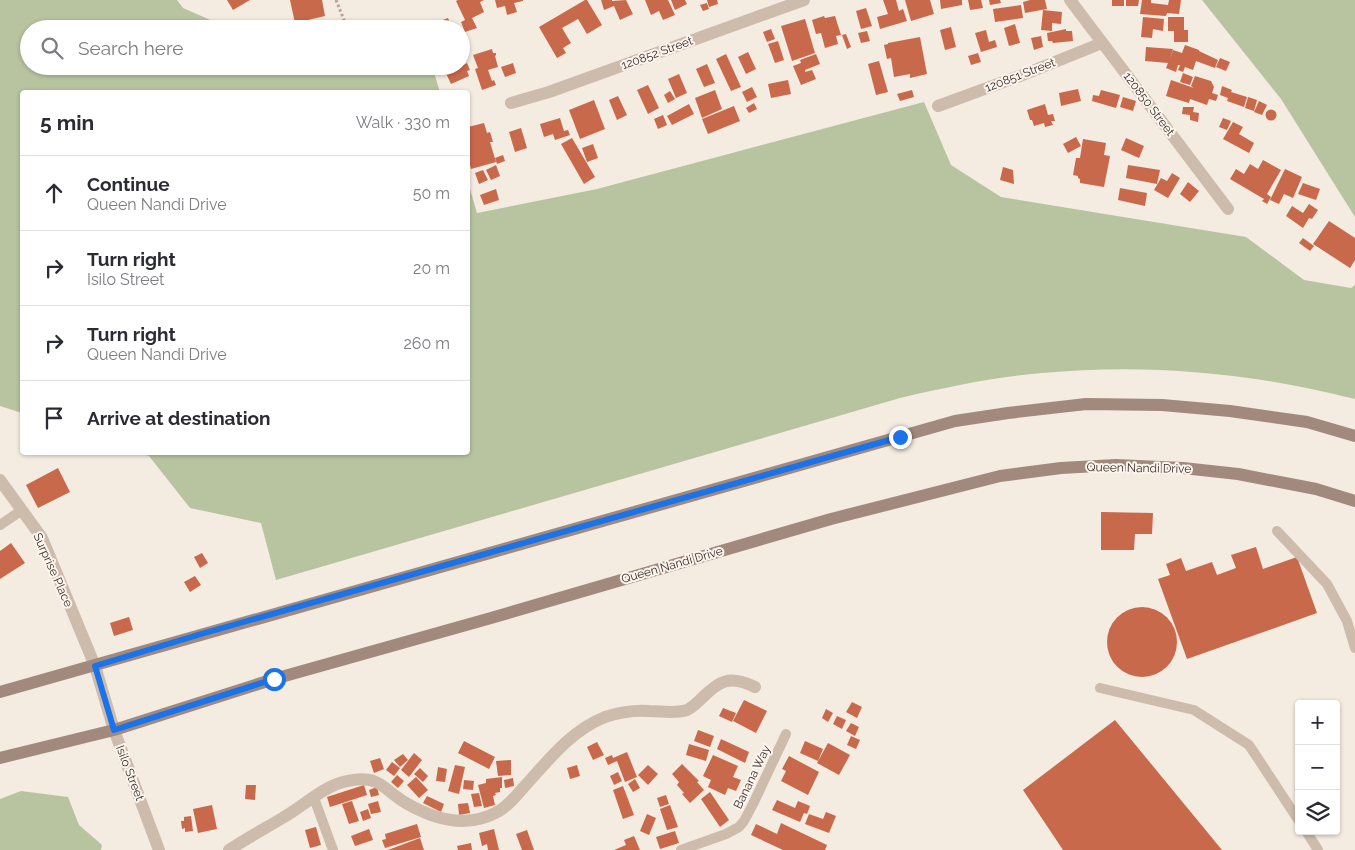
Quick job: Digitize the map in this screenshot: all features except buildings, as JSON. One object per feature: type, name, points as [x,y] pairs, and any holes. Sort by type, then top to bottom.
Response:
[{"type":"main road","points":[[0,692],[955,421],[1086,404],[1162,405],[1230,411],[1307,422],[1355,436]]},
{"type":"main road","name":"Queen Nandi Drive","points":[[0,758],[114,730],[274,679],[832,519],[1000,476],[1061,468],[1107,466],[1184,468],[1238,474],[1316,489],[1355,501]]},
{"type":"street","name":"120852 Street","points":[[511,103],[549,92],[804,0]]},
{"type":"street","name":"120850 Street","points":[[1070,0],[1228,209]]},
{"type":"street","name":"120851 Street","points":[[938,106],[1102,43]]},
{"type":"street","name":"Surprise Place","points":[[0,480],[42,538],[95,666]]},
{"type":"street","name":"Isilo Street","points":[[95,666],[114,730],[159,850]]},
{"type":"street","points":[[229,850],[337,783],[355,780],[377,781],[406,803],[452,822],[480,820],[500,811],[514,799],[564,743],[578,731],[604,718],[623,711],[671,712],[686,710],[696,704],[715,685],[725,681],[743,682],[754,687]]},
{"type":"lane","points":[[0,524],[22,510]]},
{"type":"lane","points":[[1277,531],[1327,584],[1346,621],[1355,648]]},
{"type":"lane","points":[[1100,688],[1194,710],[1249,745],[1295,815]]},
{"type":"lane","name":"Banana Way","points":[[682,850],[726,834],[739,827],[753,804],[786,734]]},
{"type":"lane","points":[[314,798],[333,850]]},
{"type":"lane","points":[[1309,835],[1318,850]]},
{"type":"path","points":[[336,0],[344,20]]},
{"type":"green space","points":[[0,0],[177,0],[183,8],[210,20],[20,20],[20,75],[435,75],[439,90],[20,90],[20,412],[0,406]]},
{"type":"green space","points":[[1202,0],[1355,0],[1355,217],[1281,99]]},
{"type":"green space","points":[[924,102],[951,165],[1001,197],[1246,237],[1304,280],[1351,288],[1355,285],[1355,399],[1278,383],[1200,372],[1121,369],[1082,370],[988,380],[900,398],[276,580],[261,523],[190,508],[149,456],[146,455],[470,455],[470,189],[477,213],[597,189]]},
{"type":"green space","points":[[21,791],[68,797],[79,825],[102,845],[101,850],[0,850],[0,799]]},
{"type":"route","points":[[274,679],[114,730],[95,666],[201,634],[381,585],[526,542],[900,437]]}]
